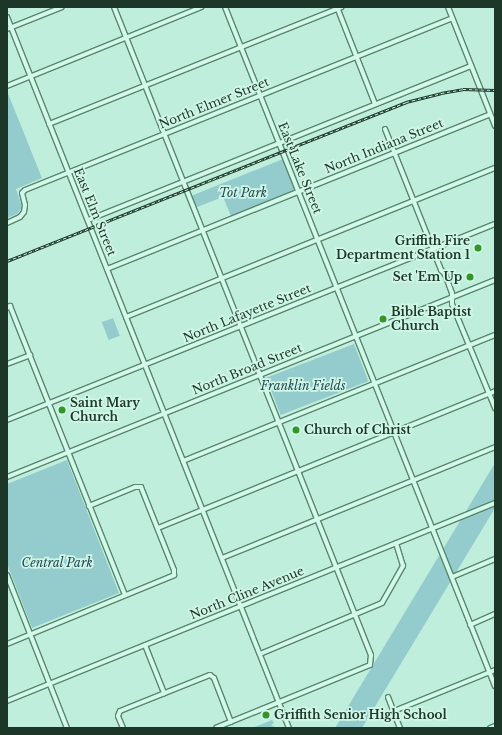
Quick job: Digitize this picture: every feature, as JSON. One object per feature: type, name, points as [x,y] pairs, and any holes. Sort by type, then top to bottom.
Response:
[{"type":"street","points":[[9,28],[62,7]]},
{"type":"street","points":[[114,7],[356,614],[370,650],[372,662],[370,665],[216,728]]},
{"type":"street","points":[[7,86],[202,7]]},
{"type":"street","name":"East Lake Street","points":[[226,7],[495,686]]},
{"type":"street","points":[[50,124],[338,7],[375,104]]},
{"type":"street","points":[[448,7],[495,126]]},
{"type":"street","name":"East Elm Street","points":[[7,17],[9,28],[31,76],[289,728]]},
{"type":"street","name":"North Elmer Street","points":[[7,223],[20,217],[24,212],[25,203],[22,195],[24,191],[452,18]]},
{"type":"street","points":[[88,220],[471,66]]},
{"type":"street","name":"North Indiana Street","points":[[107,269],[490,114]]},
{"type":"street","points":[[385,129],[432,249],[452,293],[452,304],[471,345],[495,408]]},
{"type":"street","points":[[126,317],[495,168]]},
{"type":"street","name":"North Lafayette Street","points":[[7,420],[495,224]]},
{"type":"street","name":"North Broad Street","points":[[7,477],[495,280]]},
{"type":"street","points":[[9,307],[50,403],[125,595]]},
{"type":"street","points":[[183,461],[495,335]]},
{"type":"street","points":[[7,364],[30,355]]},
{"type":"street","points":[[158,528],[495,391]]},
{"type":"street","points":[[222,558],[495,447]]},
{"type":"street","points":[[7,644],[125,595],[171,578],[175,573],[158,528],[139,486],[89,506]]},
{"type":"street","name":"North Cline Avenue","points":[[7,701],[495,503]]},
{"type":"street","points":[[260,654],[382,603],[402,570],[403,563],[396,543]]},
{"type":"street","points":[[452,577],[495,559]]},
{"type":"street","points":[[7,575],[9,587],[30,634],[67,728]]},
{"type":"street","points":[[470,624],[495,614]]},
{"type":"street","points":[[145,645],[164,693]]},
{"type":"street","points":[[394,711],[495,670]]},
{"type":"street","points":[[123,728],[118,713],[211,675],[214,678],[231,722]]},
{"type":"street","points":[[388,697],[400,728]]},
{"type":"street","points":[[490,728],[495,726]]},
{"type":"green space","points":[[7,91],[42,178],[16,189],[21,204],[21,209],[17,214],[7,218]]},
{"type":"green space","name":"Tot Park","points":[[283,159],[296,190],[231,216],[223,197],[197,207],[191,196]]},
{"type":"green space","points":[[113,318],[120,336],[109,340],[102,322]]},
{"type":"green space","name":"Franklin Fields","points":[[354,344],[368,381],[281,415],[266,378]]},
{"type":"green space","name":"Central Park","points":[[67,460],[119,593],[32,628],[7,564],[7,484]]},
{"type":"green space","points":[[495,463],[495,508],[362,728],[335,728]]},
{"type":"green space","points":[[272,720],[274,723],[271,725],[277,728],[252,728]]},
{"type":"railway","points":[[7,261],[406,102],[463,89],[495,90]]},
{"type":"place","name":"Griffith Fire Department Station 1","points":[[478,248]]},
{"type":"place","name":"Set 'Em Up","points":[[470,277]]},
{"type":"place","name":"Bible Baptist Church","points":[[383,319]]},
{"type":"place","name":"Saint Mary Church","points":[[62,410]]},
{"type":"place","name":"Church of Christ","points":[[296,430]]},
{"type":"place","name":"Griffith Senior High School","points":[[266,715]]}]
